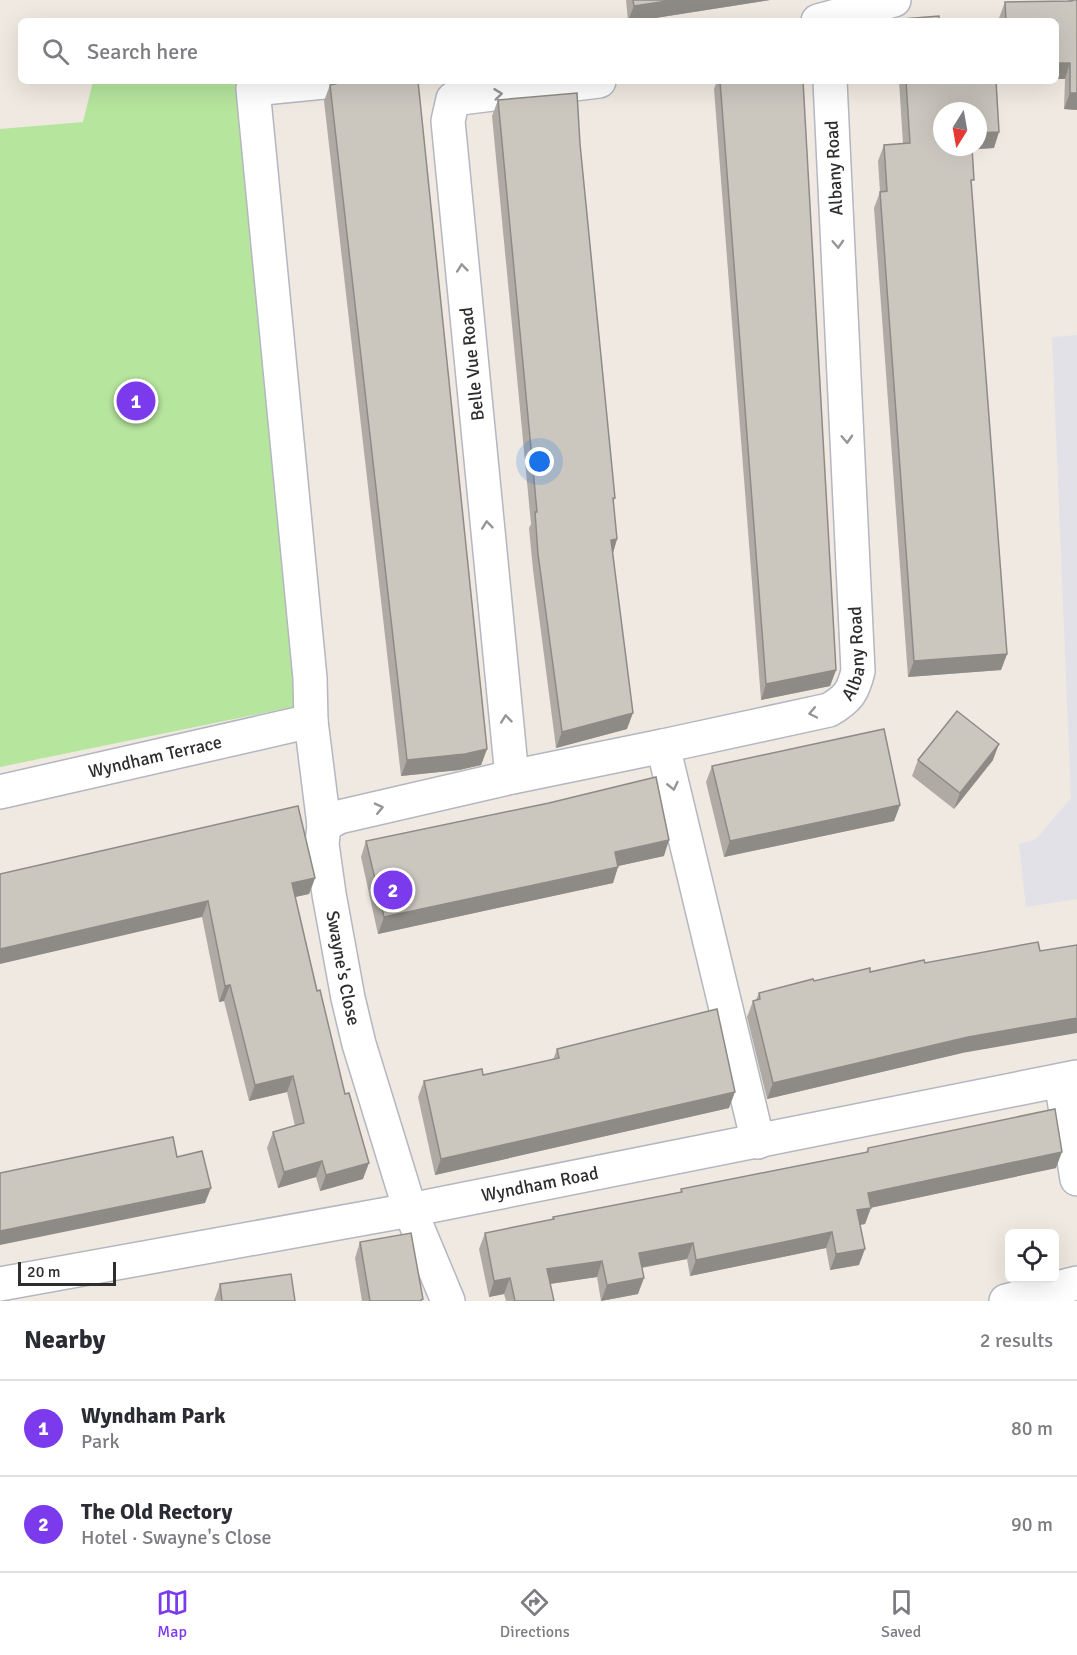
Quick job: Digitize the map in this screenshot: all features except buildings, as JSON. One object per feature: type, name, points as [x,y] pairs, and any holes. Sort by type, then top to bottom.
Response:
[{"type":"street","points":[[831,18],[894,0]]},
{"type":"street","name":"Swayne's Close","points":[[304,84],[253,89],[310,678],[311,721],[324,825],[322,844],[348,998],[359,1044],[410,1210],[448,1301]]},
{"type":"street","name":"Belle Vue Road","points":[[512,777],[448,121],[448,90],[549,84]]},
{"type":"street","name":"Albany Road","points":[[663,746],[829,710],[844,702],[855,687],[858,671],[830,84]]},
{"type":"street","name":"Wyndham Terrace","points":[[0,792],[311,721]]},
{"type":"street","points":[[324,825],[339,817],[512,777],[663,746],[758,1142]]},
{"type":"street","points":[[1069,1079],[1077,1179]]},
{"type":"street","name":"Wyndham Road","points":[[0,1284],[410,1210],[1069,1079]]},
{"type":"street","points":[[1006,1301],[1077,1283]]},
{"type":"shaded area","points":[[1077,335],[1077,899],[1026,907],[1019,844],[1036,839],[1071,798],[1052,337]]},
{"type":"green space","points":[[92,84],[249,84],[298,706],[0,767],[0,129],[83,122]]},
{"type":"place","name":"Wyndham Park","points":[[136,401]]},
{"type":"place","name":"The Old Rectory","points":[[393,890]]}]
